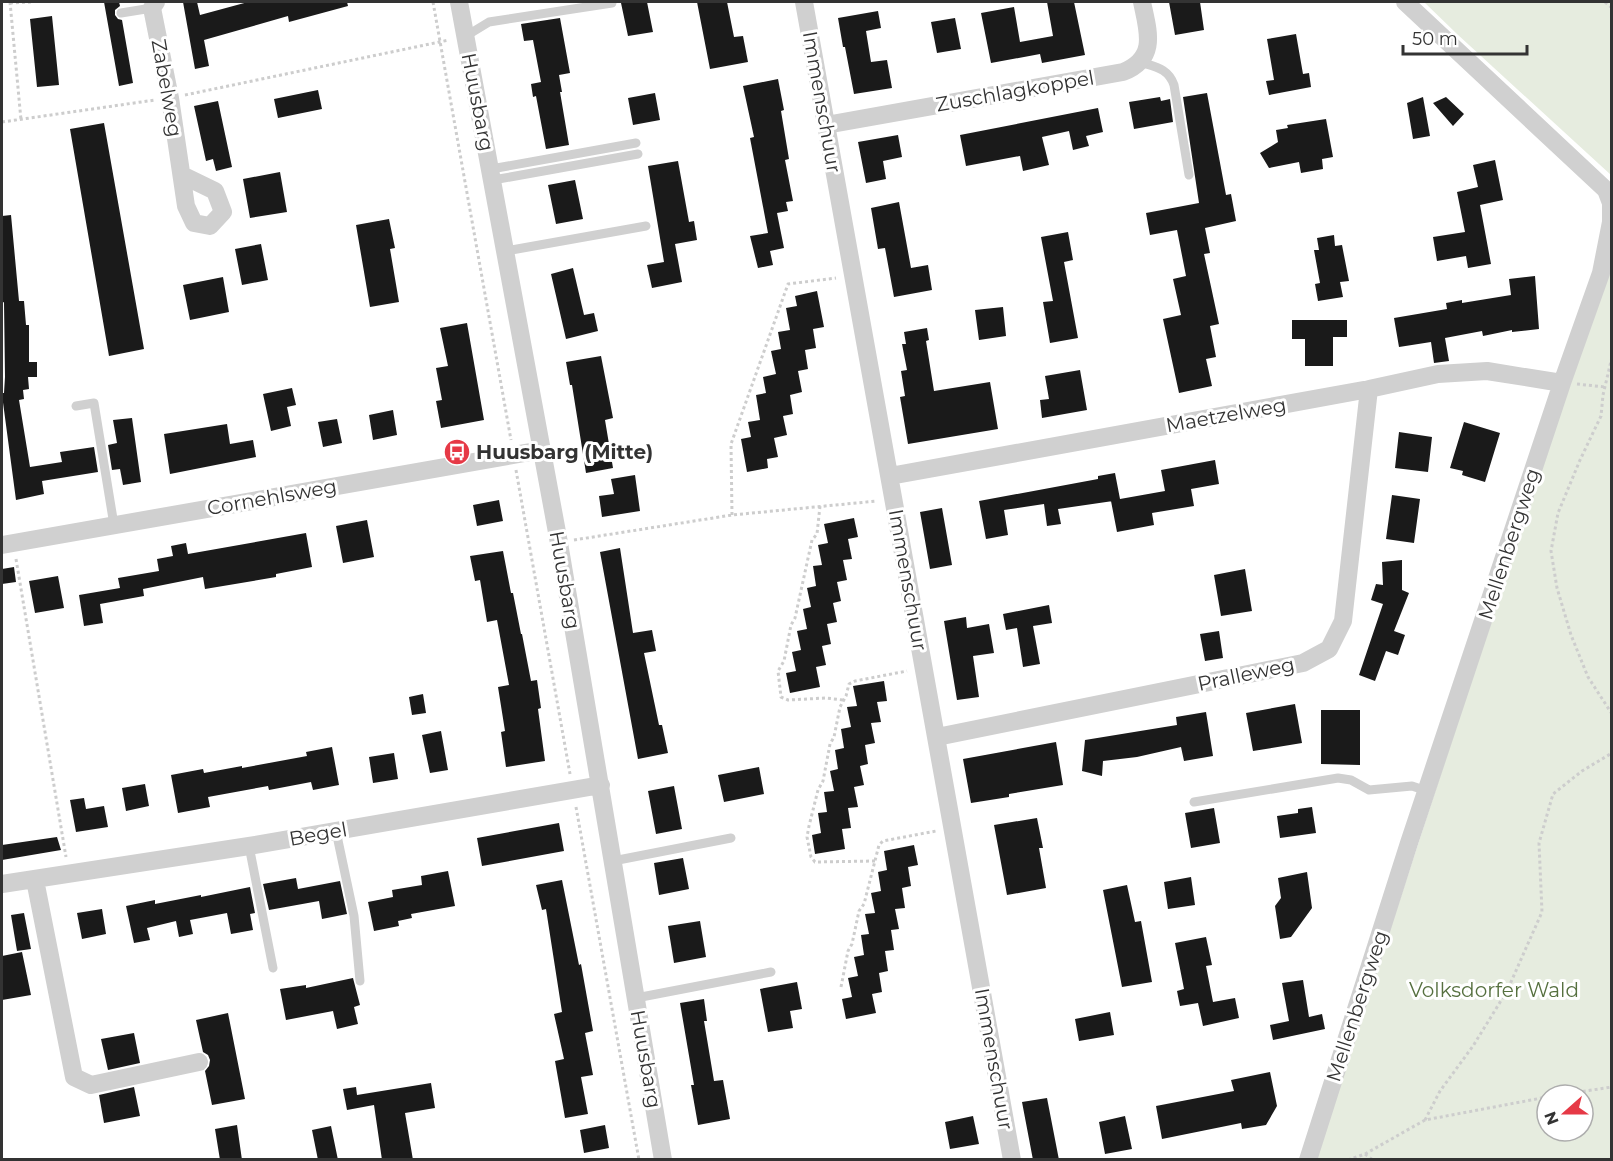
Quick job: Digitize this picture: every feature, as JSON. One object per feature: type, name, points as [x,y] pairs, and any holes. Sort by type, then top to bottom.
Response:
[{"type":"street","name":"Huusbarg","points":[[459,2],[559,543],[663,1160]]},
{"type":"street","name":"Immenschuur","points":[[804,2],[1012,1160]]},
{"type":"street","points":[[1140,62],[1148,45],[1142,2]]},
{"type":"street","name":"Mellenbergweg","points":[[1308,1160],[1427,791],[1562,383],[1601,273],[1611,222],[1611,203],[1606,190],[1405,2]]},
{"type":"street","name":"Zabelweg","points":[[154,4],[182,175]]},
{"type":"street","name":"Zuschlagkoppel","points":[[826,125],[1123,72],[1140,62]]},
{"type":"street","name":"Maetzelweg","points":[[890,477],[1369,389],[1438,374],[1487,371],[1562,383]]},
{"type":"street","name":"Pralleweg","points":[[937,737],[1304,663],[1329,649],[1343,621],[1369,389]]},
{"type":"street","name":"Cornehlsweg","points":[[8,549],[114,525],[542,450]]},
{"type":"street","name":"Begel","points":[[2,884],[249,846],[600,785]]},
{"type":"street","points":[[35,879],[74,1077],[91,1085],[199,1062]]},
{"type":"lane","points":[[466,36],[489,22],[612,3]]},
{"type":"lane","points":[[121,13],[154,4]]},
{"type":"lane","points":[[1140,62],[1160,68],[1171,76],[1189,175]]},
{"type":"lane","points":[[492,174],[636,143]]},
{"type":"lane","points":[[492,174],[638,154]]},
{"type":"lane","points":[[506,251],[646,226]]},
{"type":"lane","points":[[76,406],[94,403],[114,525]]},
{"type":"lane","points":[[1194,802],[1338,778],[1351,780],[1369,790],[1412,786],[1427,791]]},
{"type":"lane","points":[[336,831],[354,916],[360,981]]},
{"type":"lane","points":[[613,861],[731,838]]},
{"type":"lane","points":[[249,846],[273,968]]},
{"type":"lane","points":[[636,998],[771,972]]},
{"type":"path","points":[[21,120],[10,2],[31,2]]},
{"type":"path","points":[[433,2],[639,1160]]},
{"type":"path","points":[[1605,2],[1611,8]]},
{"type":"path","points":[[2,122],[170,98],[466,36]]},
{"type":"path","points":[[732,515],[731,444],[788,284],[853,276]]},
{"type":"path","points":[[1611,357],[1601,416],[1558,513],[1551,551],[1557,588],[1571,635],[1588,677],[1611,714]]},
{"type":"path","points":[[1562,383],[1605,387]]},
{"type":"path","points":[[1604,394],[1611,395]]},
{"type":"path","points":[[559,543],[732,515],[894,499]]},
{"type":"path","points":[[820,506],[817,534],[812,540],[806,577],[802,582],[784,661],[778,671],[779,691],[781,697],[788,700],[826,698],[843,700]]},
{"type":"path","points":[[8,549],[69,874]]},
{"type":"path","points":[[875,861],[813,861],[807,837],[818,790],[823,781],[830,744],[849,684],[853,681],[924,668]]},
{"type":"path","points":[[1425,1120],[1440,1091],[1473,1046],[1507,991],[1542,912],[1539,843],[1553,794],[1582,771],[1611,753]]},
{"type":"path","points":[[841,987],[858,911],[864,904],[879,845],[883,841],[953,828]]},
{"type":"path","points":[[1595,1090],[1611,1087]]},
{"type":"path","points":[[1348,1160],[1365,1154],[1425,1120],[1535,1099]]},
{"type":"path","points":[[1365,1154],[1373,1160]]},
{"type":"green space","points":[[1424,2],[1611,2],[1611,175],[1457,34]]},
{"type":"green space","name":"Volksdorfer Wald","points":[[1611,258],[1611,1159],[1315,1160],[1564,397]]},
{"type":"building","points":[[104,2],[119,2],[120,6],[115,10],[115,15],[122,20],[133,83],[119,86]]},
{"type":"building","points":[[183,2],[197,2],[200,15],[248,2],[347,2],[348,6],[289,22],[288,16],[204,40],[209,66],[195,69]]},
{"type":"building","points":[[647,2],[653,32],[628,36],[621,3]]},
{"type":"building","points":[[697,2],[727,2],[734,37],[743,36],[748,62],[710,69]]},
{"type":"building","points":[[1047,2],[1074,2],[1085,55],[1042,63],[1040,54],[991,63],[981,13],[1014,7],[1020,42],[1053,36]]},
{"type":"building","points":[[1169,2],[1200,2],[1204,30],[1175,35]]},
{"type":"building","points":[[878,11],[881,28],[866,31],[871,62],[887,60],[892,88],[854,94],[838,18]]},
{"type":"building","points":[[52,16],[59,85],[37,87],[30,19]]},
{"type":"building","points":[[560,18],[570,73],[559,75],[569,145],[546,149],[536,96],[533,97],[531,84],[541,82],[533,40],[524,41],[521,24]]},
{"type":"building","points":[[955,18],[961,49],[937,53],[931,22]]},
{"type":"building","points":[[1296,34],[1303,74],[1309,73],[1311,87],[1269,95],[1266,81],[1274,80],[1267,39]]},
{"type":"building","points":[[778,79],[789,159],[785,160],[793,201],[786,202],[788,211],[777,213],[784,248],[770,251],[773,265],[758,268],[750,236],[768,233],[750,138],[754,137],[743,86]]},
{"type":"building","points":[[318,90],[322,109],[278,118],[274,99]]},
{"type":"building","points":[[655,93],[660,120],[633,125],[628,98]]},
{"type":"building","points":[[1207,93],[1226,195],[1231,194],[1236,221],[1205,228],[1210,253],[1204,254],[1219,324],[1210,326],[1216,357],[1206,359],[1212,386],[1179,393],[1163,319],[1181,315],[1173,279],[1186,276],[1177,230],[1150,235],[1146,213],[1199,203],[1183,97]]},
{"type":"building","points":[[1160,97],[1161,101],[1170,99],[1173,122],[1134,129],[1129,102]]},
{"type":"building","points":[[1423,97],[1430,136],[1413,139],[1407,103]]},
{"type":"building","points":[[1446,97],[1464,114],[1453,126],[1433,103]]},
{"type":"building","points":[[218,101],[232,167],[216,171],[213,159],[206,161],[194,106]]},
{"type":"building","points":[[1098,108],[1103,132],[1086,136],[1089,146],[1073,150],[1069,131],[1042,137],[1049,165],[1023,171],[1020,156],[966,166],[960,135]]},
{"type":"building","points":[[1326,119],[1333,157],[1322,159],[1323,169],[1301,173],[1299,162],[1269,168],[1260,153],[1278,142],[1276,130],[1288,128],[1287,125]]},
{"type":"building","points":[[104,123],[144,349],[109,356],[70,129]]},
{"type":"building","points":[[898,135],[902,157],[883,161],[886,179],[866,183],[858,142]]},
{"type":"building","points":[[1495,160],[1503,200],[1480,205],[1491,264],[1468,268],[1466,256],[1437,261],[1433,237],[1465,232],[1457,192],[1478,187],[1473,165]]},
{"type":"building","points":[[678,161],[689,222],[694,221],[697,240],[675,244],[682,282],[652,288],[647,265],[664,262],[648,166]]},
{"type":"building","points":[[280,172],[287,212],[250,218],[243,179]]},
{"type":"building","points":[[575,180],[583,219],[556,224],[548,185]]},
{"type":"building","points":[[899,202],[911,268],[928,265],[932,290],[894,297],[885,248],[878,249],[871,208]]},
{"type":"building","points":[[11,215],[19,301],[24,301],[26,325],[29,325],[29,362],[37,362],[37,377],[28,377],[29,389],[23,390],[24,399],[19,400],[30,467],[62,462],[60,452],[94,447],[98,472],[42,481],[44,494],[16,500],[2,395],[5,377],[2,216]]},
{"type":"building","points":[[389,219],[395,248],[390,249],[399,302],[370,307],[356,225]]},
{"type":"building","points":[[1068,232],[1073,260],[1064,262],[1078,338],[1050,343],[1043,302],[1053,301],[1041,237]]},
{"type":"building","points":[[1334,235],[1335,246],[1342,245],[1349,281],[1340,282],[1343,297],[1318,301],[1315,284],[1320,283],[1314,250],[1319,250],[1317,238]]},
{"type":"building","points":[[261,244],[268,280],[242,285],[235,249]]},
{"type":"building","points":[[573,268],[584,315],[594,313],[598,331],[566,339],[551,274]]},
{"type":"building","points":[[1535,276],[1539,329],[1512,332],[1512,330],[1483,336],[1482,331],[1445,338],[1449,361],[1434,363],[1431,342],[1399,347],[1394,318],[1447,309],[1446,303],[1462,300],[1462,303],[1511,295],[1509,279]]},
{"type":"building","points":[[223,277],[229,312],[190,320],[183,285]]},
{"type":"building","points":[[817,291],[824,327],[813,329],[816,348],[805,350],[808,369],[798,371],[802,392],[790,395],[793,414],[783,416],[787,435],[774,438],[778,457],[767,459],[768,468],[747,472],[741,439],[751,437],[748,422],[760,420],[756,395],[766,393],[763,377],[776,374],[771,351],[781,349],[778,332],[790,330],[786,308],[797,306],[795,296]]},
{"type":"building","points":[[1003,307],[1006,336],[979,340],[975,310]]},
{"type":"building","points":[[1292,320],[1347,320],[1347,337],[1333,337],[1333,366],[1305,366],[1305,339],[1292,339]]},
{"type":"building","points":[[467,323],[484,420],[441,428],[436,401],[442,400],[436,368],[448,366],[440,328]]},
{"type":"building","points":[[927,328],[929,340],[926,341],[934,391],[990,382],[998,429],[908,444],[900,397],[905,396],[901,371],[907,370],[902,344],[906,344],[904,332]]},
{"type":"building","points":[[601,356],[613,418],[605,420],[613,468],[586,473],[572,385],[570,385],[566,362]]},
{"type":"building","points":[[1080,370],[1087,410],[1042,418],[1040,400],[1049,399],[1045,376]]},
{"type":"building","points":[[292,388],[296,405],[287,407],[291,426],[271,431],[263,394]]},
{"type":"building","points":[[393,410],[397,435],[373,440],[369,415]]},
{"type":"building","points":[[132,418],[141,482],[123,485],[120,469],[112,470],[108,445],[117,443],[113,420]]},
{"type":"building","points":[[337,419],[342,443],[323,447],[318,422]]},
{"type":"building","points":[[1464,422],[1500,433],[1485,482],[1462,475],[1463,471],[1450,468]]},
{"type":"building","points":[[227,424],[230,444],[253,440],[256,457],[170,474],[164,434]]},
{"type":"building","points":[[1399,432],[1432,437],[1428,472],[1395,468]]},
{"type":"building","points":[[1215,460],[1219,484],[1191,489],[1194,506],[1152,513],[1154,525],[1117,532],[1111,501],[1058,509],[1061,524],[1047,526],[1044,504],[1004,510],[1008,535],[986,539],[979,501],[1098,479],[1098,476],[1115,473],[1120,499],[1165,491],[1161,470]]},
{"type":"building","points":[[635,475],[640,511],[602,517],[599,496],[614,494],[611,479]]},
{"type":"building","points":[[1392,495],[1420,499],[1414,543],[1386,539]]},
{"type":"building","points":[[499,500],[503,521],[477,526],[473,505]]},
{"type":"building","points":[[942,508],[952,565],[930,569],[920,512]]},
{"type":"building","points":[[854,518],[858,537],[848,539],[852,559],[843,560],[847,580],[837,582],[841,601],[833,603],[837,622],[827,624],[831,644],[822,646],[826,665],[816,667],[820,687],[790,693],[786,673],[796,671],[792,652],[801,650],[797,631],[807,629],[803,609],[811,607],[807,588],[816,586],[813,566],[822,565],[818,545],[828,543],[824,524]]},
{"type":"building","points":[[367,520],[374,557],[343,563],[336,526]]},
{"type":"building","points":[[306,533],[312,567],[276,574],[276,577],[205,589],[203,577],[143,589],[144,596],[100,604],[103,623],[84,626],[79,595],[120,588],[118,578],[159,571],[157,559],[173,556],[171,546],[186,543],[188,554]]},
{"type":"building","points":[[620,548],[633,633],[652,630],[656,651],[644,653],[659,725],[662,725],[668,753],[638,759],[600,552]]},
{"type":"building","points":[[503,551],[531,681],[537,680],[541,708],[538,709],[545,761],[506,767],[501,732],[505,731],[498,687],[509,685],[497,620],[487,622],[480,580],[475,581],[470,556]]},
{"type":"building","points":[[1402,560],[1402,590],[1409,593],[1394,631],[1405,635],[1398,655],[1386,651],[1375,681],[1359,675],[1383,604],[1371,600],[1376,584],[1383,585],[1382,562]]},
{"type":"building","points":[[14,567],[16,582],[2,584],[2,569]]},
{"type":"building","points":[[1245,569],[1252,611],[1221,616],[1214,575]]},
{"type":"building","points":[[58,576],[64,608],[35,613],[29,581]]},
{"type":"building","points":[[1049,605],[1052,623],[1033,626],[1040,664],[1023,667],[1017,628],[1006,630],[1003,614]]},
{"type":"building","points":[[966,617],[967,628],[989,624],[994,653],[973,656],[979,697],[957,700],[944,621]]},
{"type":"building","points":[[1219,631],[1223,658],[1205,661],[1200,634]]},
{"type":"building","points":[[884,681],[887,701],[877,702],[881,722],[871,723],[875,743],[865,745],[868,764],[860,766],[864,785],[854,787],[858,807],[848,808],[851,828],[842,829],[845,849],[815,854],[812,835],[821,833],[818,813],[827,812],[824,792],[834,791],[830,771],[838,769],[835,750],[844,748],[841,729],[851,727],[847,707],[857,706],[853,686]]},
{"type":"building","points":[[423,694],[426,713],[412,715],[409,697]]},
{"type":"building","points":[[1295,704],[1302,743],[1253,751],[1246,713]]},
{"type":"building","points":[[1321,710],[1360,710],[1360,765],[1321,764]]},
{"type":"building","points":[[1206,712],[1213,756],[1184,761],[1181,747],[1137,757],[1103,761],[1102,776],[1082,771],[1085,740],[1177,725],[1176,717]]},
{"type":"building","points":[[441,731],[448,770],[430,773],[422,735]]},
{"type":"building","points":[[1056,742],[1063,785],[971,803],[963,759]]},
{"type":"building","points":[[332,747],[339,785],[313,790],[311,782],[269,790],[268,786],[208,797],[210,807],[178,813],[171,775],[203,769],[204,773],[242,766],[242,768],[307,756],[306,752]]},
{"type":"building","points":[[394,753],[398,779],[373,783],[369,757]]},
{"type":"building","points":[[759,767],[764,794],[724,802],[718,775]]},
{"type":"building","points":[[145,784],[149,806],[126,811],[122,788]]},
{"type":"building","points":[[674,786],[682,829],[656,834],[648,791]]},
{"type":"building","points":[[84,798],[86,809],[104,806],[108,827],[76,832],[70,800]]},
{"type":"building","points":[[1312,807],[1316,833],[1280,838],[1277,816],[1298,813],[1298,809]]},
{"type":"building","points":[[1214,808],[1220,843],[1191,848],[1185,813]]},
{"type":"building","points":[[1037,818],[1043,848],[1039,848],[1046,888],[1007,895],[994,825]]},
{"type":"building","points":[[559,823],[564,851],[482,866],[477,838]]},
{"type":"building","points":[[57,837],[61,850],[2,860],[2,845]]},
{"type":"building","points":[[914,845],[918,865],[908,867],[911,886],[902,888],[905,908],[895,909],[899,929],[891,930],[894,950],[885,951],[888,971],[879,973],[882,992],[872,994],[876,1013],[846,1019],[842,999],[852,997],[848,978],[858,976],[854,957],[864,955],[861,935],[869,934],[865,914],[875,913],[871,893],[881,891],[878,872],[887,870],[884,851]]},
{"type":"building","points":[[683,858],[689,889],[659,895],[654,863]]},
{"type":"building","points":[[448,871],[455,906],[411,914],[412,918],[398,921],[399,926],[374,931],[368,902],[393,897],[392,890],[422,885],[421,876]]},
{"type":"building","points":[[1307,872],[1312,908],[1291,937],[1280,939],[1275,906],[1281,898],[1278,878]]},
{"type":"building","points":[[1191,877],[1195,905],[1168,909],[1164,882]]},
{"type":"building","points":[[296,878],[298,889],[340,881],[347,914],[322,919],[319,901],[269,910],[263,884]]},
{"type":"building","points":[[562,880],[593,1031],[585,1033],[593,1075],[581,1077],[588,1114],[565,1118],[555,1061],[564,1059],[554,1014],[562,1012],[546,909],[542,910],[536,885]]},
{"type":"building","points":[[1127,885],[1135,922],[1141,921],[1152,982],[1122,987],[1103,890]]},
{"type":"building","points":[[250,887],[255,913],[250,914],[253,930],[231,934],[227,913],[190,920],[193,934],[179,937],[176,921],[147,928],[150,940],[134,943],[126,906],[155,900],[155,904],[201,895],[201,897]]},
{"type":"building","points":[[102,909],[106,934],[82,939],[77,913]]},
{"type":"building","points":[[24,913],[31,949],[17,951],[11,915]]},
{"type":"building","points":[[700,921],[706,957],[674,963],[668,926]]},
{"type":"building","points":[[1206,937],[1212,965],[1206,966],[1213,1002],[1235,998],[1239,1018],[1203,1026],[1198,1003],[1180,1006],[1177,991],[1184,989],[1175,943]]},
{"type":"building","points":[[22,952],[31,995],[2,1000],[2,956]]},
{"type":"building","points":[[353,978],[360,1005],[354,1007],[358,1024],[337,1029],[333,1011],[286,1020],[280,989],[306,985],[306,988]]},
{"type":"building","points":[[1303,980],[1309,1017],[1322,1014],[1325,1029],[1273,1040],[1270,1025],[1289,1021],[1282,983]]},
{"type":"building","points":[[797,982],[802,1009],[790,1011],[793,1028],[768,1032],[760,989]]},
{"type":"building","points":[[704,999],[707,1021],[704,1021],[714,1081],[723,1080],[730,1119],[698,1125],[691,1085],[694,1085],[680,1003]]},
{"type":"building","points":[[1110,1012],[1114,1035],[1079,1041],[1075,1019]]},
{"type":"building","points":[[228,1013],[245,1099],[212,1105],[205,1071],[210,1060],[203,1052],[196,1020]]},
{"type":"building","points":[[134,1033],[140,1063],[108,1070],[101,1039]]},
{"type":"building","points":[[1270,1072],[1277,1106],[1266,1125],[1242,1129],[1241,1123],[1162,1139],[1156,1106],[1234,1091],[1231,1080]]},
{"type":"building","points":[[431,1083],[435,1108],[405,1113],[413,1160],[382,1160],[374,1105],[347,1110],[343,1089],[356,1087],[357,1095]]},
{"type":"building","points":[[134,1087],[140,1116],[104,1123],[99,1095]]},
{"type":"building","points":[[1047,1098],[1059,1160],[1033,1160],[1022,1102]]},
{"type":"building","points":[[973,1116],[979,1144],[950,1149],[945,1122]]},
{"type":"building","points":[[1125,1116],[1132,1149],[1105,1154],[1099,1122]]},
{"type":"building","points":[[237,1125],[242,1160],[220,1160],[215,1129]]},
{"type":"building","points":[[605,1125],[609,1148],[584,1153],[580,1130]]},
{"type":"building","points":[[331,1126],[338,1160],[318,1160],[312,1130]]},
{"type":"place","name":"Huusbarg (Mitte)","points":[[457,452]]}]
